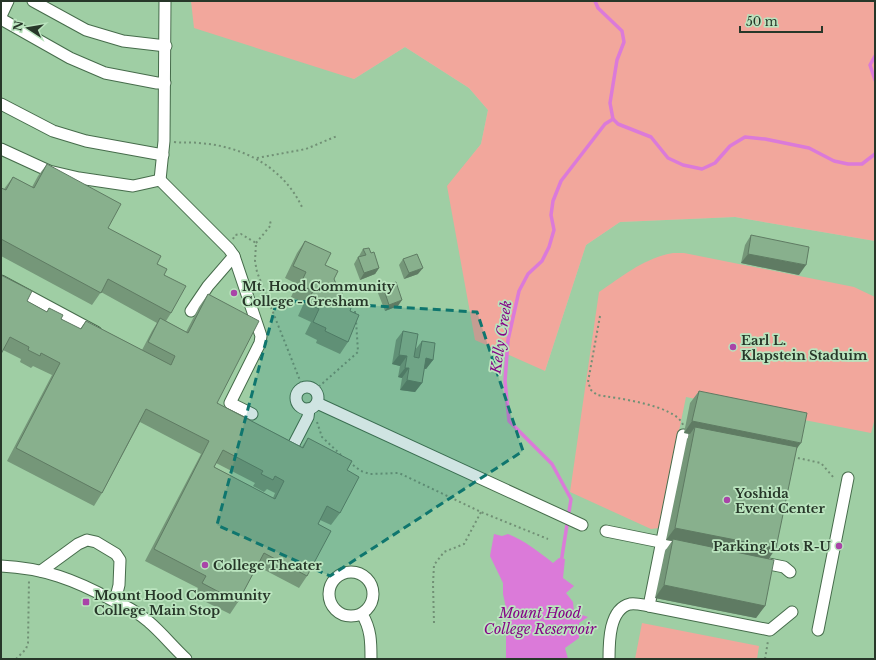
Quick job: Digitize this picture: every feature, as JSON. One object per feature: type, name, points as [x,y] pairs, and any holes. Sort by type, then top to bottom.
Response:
[{"type":"street","points":[[1,16],[8,1]]},
{"type":"street","points":[[33,1],[86,30],[123,41],[166,46]]},
{"type":"street","points":[[160,180],[164,141],[166,1]]},
{"type":"street","points":[[1,19],[70,58],[105,72],[157,84],[165,83]]},
{"type":"street","points":[[1,104],[53,131],[86,142],[163,155]]},
{"type":"street","points":[[1,149],[49,171],[79,178],[133,186],[160,180]]},
{"type":"street","points":[[160,180],[232,252],[261,336],[260,343],[230,402],[252,414]]},
{"type":"street","points":[[191,311],[232,252]]},
{"type":"street","points":[[1,282],[106,338]]},
{"type":"street","points":[[294,444],[313,407],[318,398],[315,390],[309,387],[303,388],[297,394],[297,402],[303,408],[313,407],[582,524]]},
{"type":"street","points":[[649,606],[683,435]]},
{"type":"street","points":[[818,630],[848,478]]},
{"type":"street","points":[[606,531],[695,549]]},
{"type":"street","points":[[36,570],[78,544],[87,540],[96,542],[116,554],[120,560],[119,585],[115,601]]},
{"type":"street","points":[[747,560],[784,567],[790,572]]},
{"type":"street","points":[[1,566],[36,570],[59,575],[77,582],[115,601],[149,621],[186,659]]},
{"type":"street","points":[[357,572],[365,576],[370,583],[373,591],[373,600],[369,608],[362,614],[354,617],[345,616],[337,612],[331,606],[328,597],[329,588],[333,580],[340,574],[357,572]]},
{"type":"street","points":[[609,659],[615,617],[622,608],[630,604],[649,606],[770,630],[792,612]]},
{"type":"street","points":[[362,614],[368,624],[371,639],[371,659]]},
{"type":"path","points":[[257,158],[306,149],[337,136]]},
{"type":"path","points":[[164,141],[199,142],[257,158],[283,178],[295,192],[302,207]]},
{"type":"path","points":[[270,221],[271,225],[256,243],[255,260],[257,272],[303,388]]},
{"type":"path","points":[[232,252],[235,235],[241,234],[256,243]]},
{"type":"path","points":[[315,390],[358,352],[355,300]]},
{"type":"path","points":[[600,316],[588,382],[591,390],[597,395],[664,410],[683,423],[683,435]]},
{"type":"path","points":[[313,407],[322,437],[342,456]]},
{"type":"path","points":[[790,457],[821,463],[834,478]]},
{"type":"path","points":[[347,461],[361,471],[370,474],[399,473],[482,512],[548,539]]},
{"type":"path","points":[[434,623],[434,565],[444,552],[464,544],[482,512]]},
{"type":"path","points":[[16,659],[26,649],[28,643],[36,570]]},
{"type":"path","points":[[764,659],[770,630]]},
{"type":"highlighted area","points":[[277,300],[477,312],[523,451],[330,576],[217,525]]},
{"type":"shaded area","name":"Mt. Hood Community College - Gresham","points":[[1,1],[191,1],[192,5],[354,79],[405,47],[469,88],[488,110],[481,144],[448,186],[545,371],[586,245],[620,222],[735,217],[875,241],[875,659],[1,659]]},
{"type":"shaded area","points":[[191,1],[875,1],[875,241],[735,217],[620,222],[586,245],[545,371],[475,340],[447,186],[481,144],[488,110],[469,88],[405,47],[354,79],[194,28]]},
{"type":"shaded area","name":"Earl L. Klapstein Staduim","points":[[684,253],[854,287],[875,297],[875,418],[871,433],[686,397],[659,528],[651,529],[570,492],[599,292],[643,263],[662,255]]},
{"type":"shaded area","points":[[642,623],[759,646],[757,659],[635,659]]},
{"type":"water","name":"Mount Hood College Reservoir","points":[[494,534],[502,536],[508,534],[531,547],[553,563],[559,558],[565,559],[563,578],[574,586],[566,593],[573,602],[574,612],[588,617],[579,623],[579,638],[565,648],[568,659],[506,659],[506,623],[504,615],[506,608],[503,594],[503,583],[490,556]]},
{"type":"building","points":[[47,164],[121,204],[108,228],[161,256],[157,264],[167,269],[164,275],[186,286],[171,313],[108,279],[101,293],[1,239],[1,188],[6,190],[13,177],[34,188]]},
{"type":"building","points":[[751,235],[809,247],[806,265],[748,254]]},
{"type":"building","points":[[305,241],[331,253],[325,265],[338,271],[334,279],[337,286],[344,289],[338,302],[351,308],[350,311],[359,315],[348,342],[325,331],[326,328],[313,322],[319,309],[307,303],[313,291],[300,285],[306,272],[293,266]]},
{"type":"building","points":[[369,248],[371,253],[374,252],[379,268],[364,273],[358,257],[366,255],[363,249]]},
{"type":"building","points":[[417,254],[423,268],[409,273],[403,259]]},
{"type":"building","points":[[1,275],[32,291],[27,301],[47,312],[49,308],[63,315],[61,319],[81,329],[86,321],[171,365],[175,356],[148,342],[160,318],[188,333],[208,294],[259,321],[217,403],[303,448],[308,438],[352,461],[347,470],[359,477],[340,513],[327,506],[318,524],[331,531],[307,576],[264,553],[238,602],[202,583],[206,576],[154,549],[209,441],[146,409],[102,493],[16,448],[60,363],[41,353],[40,356],[28,350],[29,347],[10,337],[1,354]],"holes":[[[223,450],[263,471],[261,474],[273,480],[275,476],[284,481],[275,499],[214,467]]]},
{"type":"building","points":[[396,282],[402,300],[389,305],[383,287]]},
{"type":"building","points":[[403,331],[418,334],[414,357],[419,358],[422,341],[435,343],[433,360],[426,358],[422,383],[407,380],[409,368],[405,368],[407,356],[399,355]]},
{"type":"building","points":[[699,391],[807,413],[801,443],[692,421]]},
{"type":"building","name":"Yoshida Event Center","points":[[695,427],[797,447],[776,548],[675,528]]},
{"type":"building","points":[[673,539],[774,560],[765,606],[664,585]]},
{"type":"building","points":[[713,547],[724,548],[724,550]]},
{"type":"waterway","points":[[595,1],[598,8],[622,31],[624,42],[617,60],[610,103],[613,119],[618,124],[651,137],[668,158],[683,165],[702,169],[715,163],[730,146],[745,137],[765,139],[809,148],[834,161],[848,164],[862,164],[875,154]]},
{"type":"waterway","points":[[875,56],[870,65],[875,80]]},
{"type":"waterway","name":"Kelly Creek","points":[[561,563],[571,499],[552,464],[509,421],[505,381],[508,340],[519,291],[528,274],[542,261],[549,247],[554,230],[551,215],[553,201],[561,181],[605,124],[613,119]]},
{"type":"place","name":"Mt. Hood Community College - Gresham","points":[[234,293]]},
{"type":"place","name":"Earl L. Klapstein Staduim","points":[[733,347]]},
{"type":"place","name":"Yoshida Event Center","points":[[727,500]]},
{"type":"place","name":"Parking Lots R-U","points":[[839,546]]},
{"type":"place","name":"College Theater","points":[[205,565]]},
{"type":"place","name":"Mount Hood Community College Main Stop","points":[[86,602]]}]
